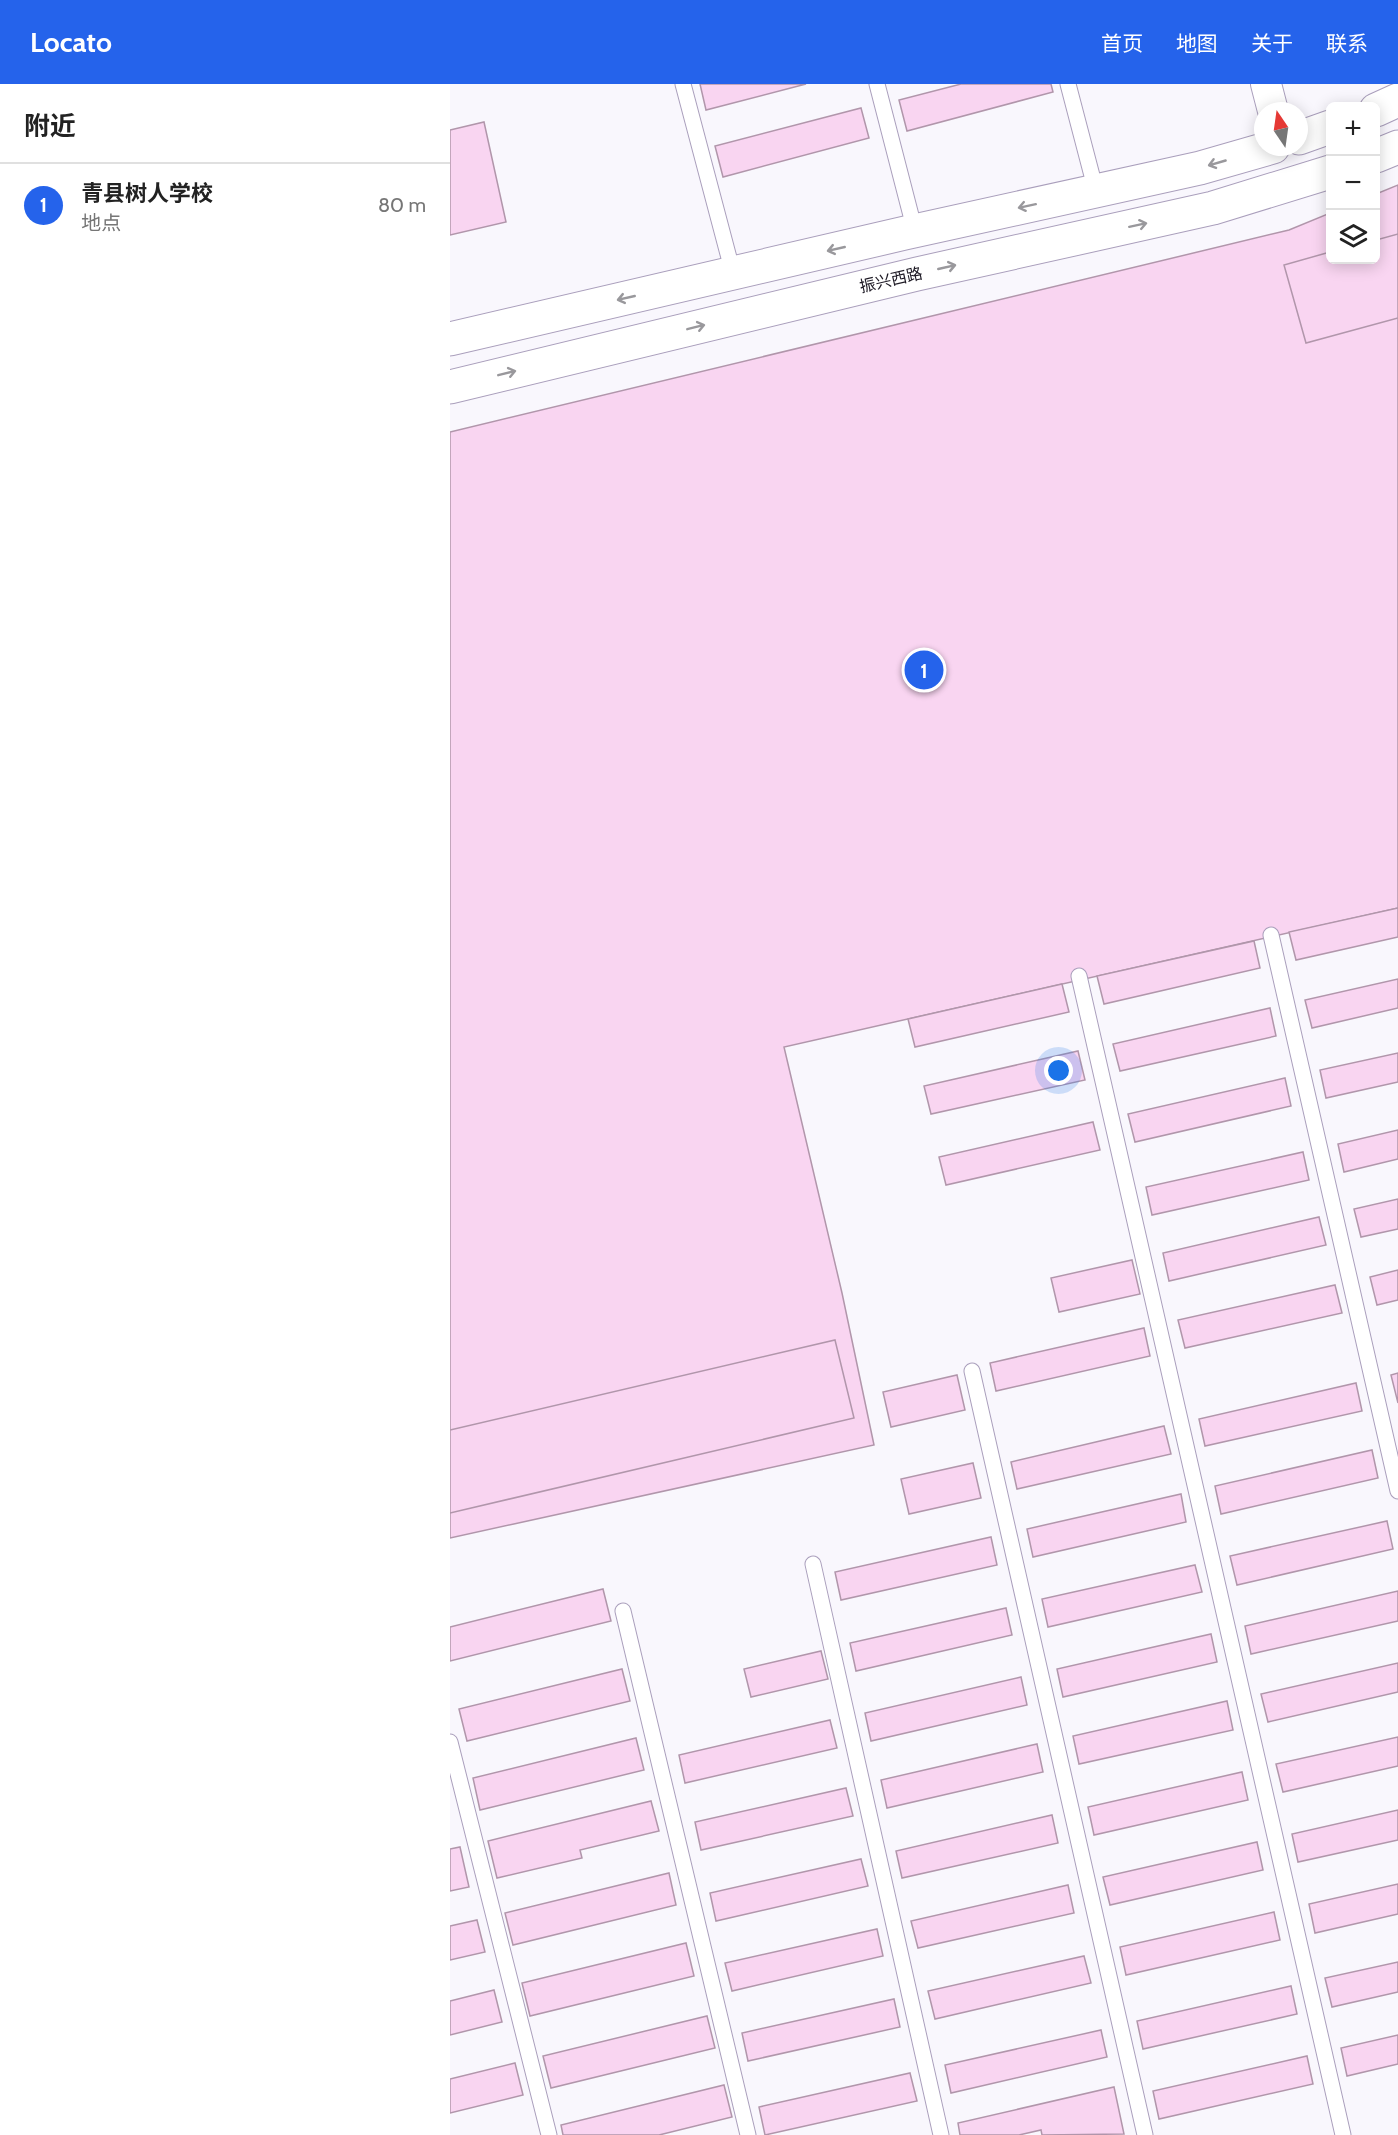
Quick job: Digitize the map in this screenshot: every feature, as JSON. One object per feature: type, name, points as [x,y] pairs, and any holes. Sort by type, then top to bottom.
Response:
[{"type":"street","points":[[1266,84],[1271,102]]},
{"type":"street","points":[[1380,108],[1398,100]]},
{"type":"street","points":[[1308,135],[1326,128]]},
{"type":"street","points":[[1380,154],[1398,147]]},
{"type":"street","points":[[450,339],[915,231],[1200,168],[1254,152]]},
{"type":"street","name":"振兴西路","points":[[450,387],[917,274],[1213,208],[1326,173]]},
{"type":"lane","points":[[683,84],[733,273]]},
{"type":"lane","points":[[877,84],[915,231]]},
{"type":"lane","points":[[1068,84],[1096,191]]},
{"type":"lane","points":[[1271,935],[1398,1491]]},
{"type":"lane","points":[[1079,976],[1343,2135]]},
{"type":"lane","points":[[972,1371],[1145,2135]]},
{"type":"lane","points":[[813,1564],[941,2135]]},
{"type":"lane","points":[[623,1611],[748,2135]]},
{"type":"lane","points":[[450,1742],[549,2135]]},
{"type":"building","points":[[700,84],[806,84],[706,110]]},
{"type":"building","points":[[961,84],[1051,84],[1053,92],[907,131],[899,100]]},
{"type":"building","points":[[861,108],[869,138],[723,177],[715,146]]},
{"type":"building","points":[[484,122],[506,222],[450,235],[450,130]]},
{"type":"building","points":[[1398,185],[1398,908],[784,1047],[842,1293],[874,1445],[450,1538],[450,432],[1289,230],[1326,215],[1326,264],[1380,264],[1380,192]]},
{"type":"building","points":[[1398,234],[1398,318],[1306,343],[1284,265],[1326,253],[1326,264],[1380,264],[1380,239]]},
{"type":"building","points":[[1398,908],[1398,937],[1296,960],[1289,932]]},
{"type":"building","points":[[1254,941],[1260,968],[1104,1004],[1097,976]]},
{"type":"building","points":[[1398,979],[1398,1008],[1312,1028],[1305,1000]]},
{"type":"building","points":[[1062,984],[1069,1012],[915,1047],[908,1019]]},
{"type":"building","points":[[1270,1008],[1276,1036],[1120,1071],[1113,1044]]},
{"type":"building","points":[[1078,1051],[1085,1080],[931,1114],[924,1086]]},
{"type":"building","points":[[1398,1053],[1398,1082],[1326,1098],[1320,1070]]},
{"type":"building","points":[[1285,1078],[1291,1106],[1135,1142],[1128,1114]]},
{"type":"building","points":[[1093,1122],[1100,1150],[946,1185],[939,1157]]},
{"type":"building","points":[[1398,1130],[1398,1159],[1344,1172],[1338,1144]]},
{"type":"building","points":[[1303,1152],[1309,1180],[1152,1215],[1146,1187]]},
{"type":"building","points":[[1398,1199],[1398,1229],[1361,1237],[1354,1209]]},
{"type":"building","points":[[1319,1217],[1326,1245],[1169,1281],[1163,1253]]},
{"type":"building","points":[[1132,1260],[1140,1294],[1059,1312],[1051,1278]]},
{"type":"building","points":[[1398,1270],[1398,1300],[1377,1305],[1370,1277]]},
{"type":"building","points":[[1335,1285],[1342,1313],[1185,1348],[1178,1320]]},
{"type":"building","points":[[1144,1328],[1150,1356],[996,1391],[990,1363]]},
{"type":"building","points":[[835,1340],[854,1418],[450,1513],[450,1430]]},
{"type":"building","points":[[1398,1373],[1398,1403],[1391,1375]]},
{"type":"building","points":[[957,1375],[965,1410],[891,1427],[883,1392]]},
{"type":"building","points":[[1356,1383],[1362,1411],[1205,1446],[1199,1419]]},
{"type":"building","points":[[1164,1426],[1171,1454],[1017,1489],[1011,1462]]},
{"type":"building","points":[[1372,1450],[1378,1478],[1221,1514],[1215,1486]]},
{"type":"building","points":[[973,1463],[981,1498],[909,1514],[901,1479]]},
{"type":"building","points":[[1181,1494],[1186,1522],[1033,1557],[1027,1529]]},
{"type":"building","points":[[1387,1521],[1393,1549],[1237,1585],[1230,1556]]},
{"type":"building","points":[[991,1537],[997,1565],[841,1600],[835,1572]]},
{"type":"building","points":[[1195,1565],[1202,1592],[1048,1627],[1042,1599]]},
{"type":"building","points":[[603,1589],[611,1621],[450,1661],[450,1627]]},
{"type":"building","points":[[1398,1591],[1398,1621],[1251,1654],[1245,1626]]},
{"type":"building","points":[[1006,1608],[1012,1635],[856,1671],[850,1643]]},
{"type":"building","points":[[1211,1634],[1217,1662],[1063,1697],[1057,1669]]},
{"type":"building","points":[[821,1651],[828,1679],[751,1697],[744,1669]]},
{"type":"building","points":[[1398,1663],[1398,1692],[1268,1722],[1261,1694]]},
{"type":"building","points":[[622,1669],[630,1701],[467,1741],[459,1709]]},
{"type":"building","points":[[1021,1677],[1027,1705],[871,1741],[865,1713]]},
{"type":"building","points":[[1227,1701],[1233,1730],[1079,1764],[1073,1736]]},
{"type":"building","points":[[830,1720],[837,1748],[685,1783],[679,1755]]},
{"type":"building","points":[[1398,1737],[1398,1766],[1283,1792],[1276,1764]]},
{"type":"building","points":[[636,1738],[644,1770],[480,1810],[473,1778]]},
{"type":"building","points":[[1037,1744],[1043,1772],[887,1808],[881,1780]]},
{"type":"building","points":[[1242,1772],[1248,1800],[1094,1835],[1088,1807]]},
{"type":"building","points":[[846,1788],[853,1816],[701,1850],[695,1822]]},
{"type":"building","points":[[651,1801],[659,1831],[580,1850],[582,1858],[497,1878],[488,1841]]},
{"type":"building","points":[[1398,1810],[1398,1840],[1298,1862],[1292,1834]]},
{"type":"building","points":[[1052,1815],[1058,1843],[902,1878],[896,1851]]},
{"type":"building","points":[[1257,1842],[1263,1870],[1110,1905],[1103,1877]]},
{"type":"building","points":[[460,1847],[469,1887],[450,1891],[450,1849]]},
{"type":"building","points":[[861,1859],[868,1886],[716,1921],[710,1893]]},
{"type":"building","points":[[669,1873],[676,1905],[513,1945],[505,1913]]},
{"type":"building","points":[[1398,1884],[1398,1914],[1315,1933],[1309,1904]]},
{"type":"building","points":[[1068,1885],[1074,1913],[918,1948],[911,1921]]},
{"type":"building","points":[[1274,1912],[1280,1940],[1126,1975],[1120,1947]]},
{"type":"building","points":[[477,1920],[485,1952],[450,1960],[450,1926]]},
{"type":"building","points":[[877,1929],[883,1956],[732,1991],[725,1963]]},
{"type":"building","points":[[686,1943],[694,1976],[530,2016],[522,1983]]},
{"type":"building","points":[[1084,1956],[1091,1983],[935,2019],[928,1991]]},
{"type":"building","points":[[1398,1962],[1398,1992],[1332,2007],[1325,1978]]},
{"type":"building","points":[[1291,1986],[1297,2014],[1143,2049],[1137,2021]]},
{"type":"building","points":[[494,1990],[502,2022],[450,2035],[450,2001]]},
{"type":"building","points":[[894,1999],[900,2027],[748,2061],[742,2033]]},
{"type":"building","points":[[707,2016],[715,2048],[551,2088],[543,2056]]},
{"type":"building","points":[[1101,2030],[1107,2057],[951,2093],[945,2065]]},
{"type":"building","points":[[1398,2035],[1398,2064],[1347,2076],[1341,2048]]},
{"type":"building","points":[[1307,2056],[1313,2084],[1159,2119],[1153,2091]]},
{"type":"building","points":[[515,2063],[523,2095],[450,2113],[450,2079]]},
{"type":"building","points":[[910,2073],[917,2101],[765,2135],[759,2107]]},
{"type":"building","points":[[724,2085],[732,2117],[659,2135],[563,2135],[561,2125]]},
{"type":"building","points":[[1114,2087],[1124,2134],[1042,2135],[1041,2130],[1019,2135],[960,2135],[958,2123]]},
{"type":"place","name":"青县树人学校","points":[[924,670]]}]
